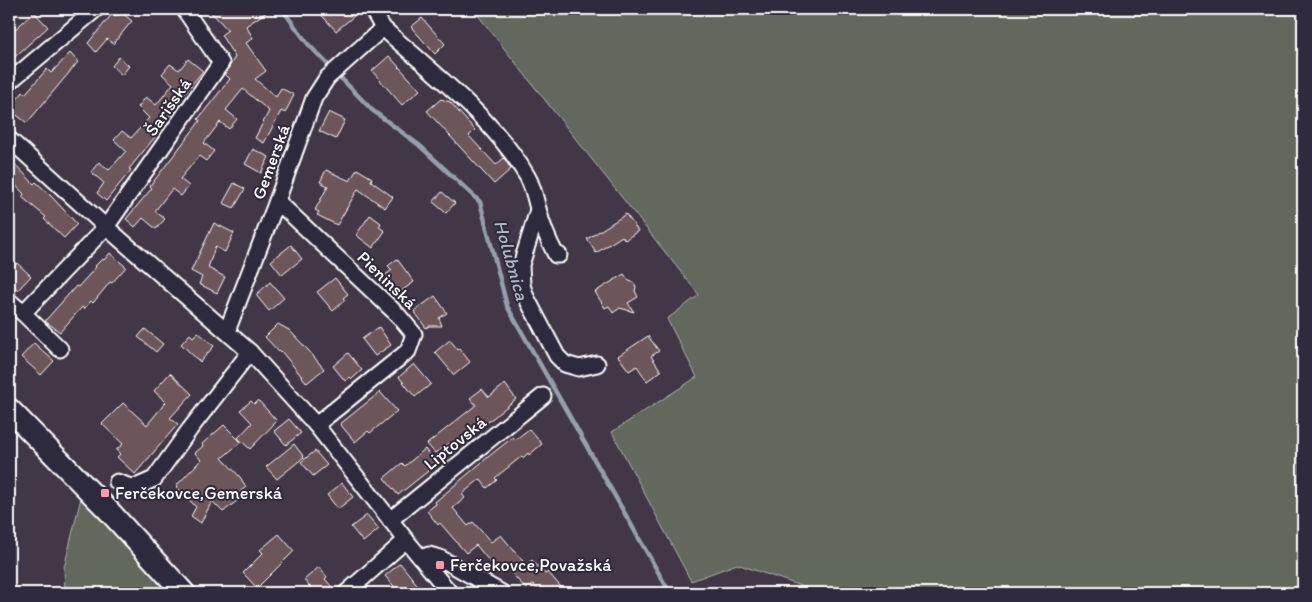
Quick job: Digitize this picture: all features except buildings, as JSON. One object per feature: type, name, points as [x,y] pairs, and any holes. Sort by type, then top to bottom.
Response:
[{"type":"main road","points":[[9,409],[62,461],[184,593]]},
{"type":"street","points":[[9,82],[96,9]]},
{"type":"street","name":"Šarišská","points":[[106,227],[222,63],[184,9]]},
{"type":"street","points":[[372,9],[384,28],[485,120],[513,154],[528,176],[549,242],[556,255],[559,256]]},
{"type":"street","name":"Gemerská","points":[[228,331],[314,98],[327,78],[384,28]]},
{"type":"street","points":[[9,138],[106,227],[250,352],[316,425],[406,540],[449,591],[464,572]]},
{"type":"street","name":"Pieninská","points":[[277,201],[398,315],[414,334],[408,351],[316,425]]},
{"type":"street","points":[[538,210],[520,265],[522,285],[526,297],[557,356],[565,364],[579,368],[597,364]]},
{"type":"street","points":[[23,313],[106,227]]},
{"type":"street","points":[[9,301],[60,349]]},
{"type":"street","points":[[117,482],[131,487],[138,486],[154,478],[250,352]]},
{"type":"street","name":"Liptovská","points":[[390,520],[543,396]]},
{"type":"street","points":[[346,593],[406,540]]},
{"type":"street","points":[[421,558],[434,555],[502,593]]},
{"type":"green space","points":[[473,9],[1303,9],[1303,593],[821,593],[737,564],[691,581],[612,432],[697,377],[667,319],[699,295]]},
{"type":"green space","points":[[86,477],[191,593],[65,593],[64,568]]},
{"type":"waterway","name":"Holubnica","points":[[282,9],[308,44],[372,110],[419,145],[480,202],[507,306],[670,593]]},
{"type":"place","name":"Ferčekovce,Gemerská","points":[[105,493]]},
{"type":"place","name":"Ferčekovce,Považská","points":[[440,565]]}]
